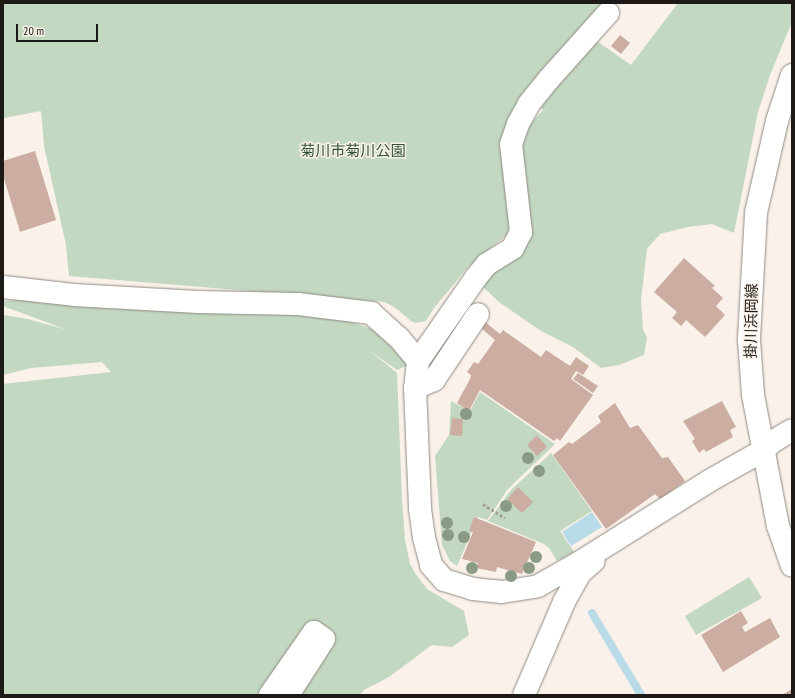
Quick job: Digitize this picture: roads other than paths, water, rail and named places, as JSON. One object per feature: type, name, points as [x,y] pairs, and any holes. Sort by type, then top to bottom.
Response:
[{"type":"street","points":[[608,13],[549,79],[529,104],[518,124],[511,144],[521,232],[513,248],[487,264],[418,361],[415,388],[419,494],[424,538],[431,565],[444,580],[473,588],[502,592],[538,586],[622,536],[703,485],[764,450],[772,442],[792,430]]},
{"type":"street","name":"掛川浜岡線","points":[[792,75],[766,166],[756,213],[753,244],[749,340],[753,395],[778,526],[792,566]]},
{"type":"street","points":[[3,287],[89,296],[198,302],[298,304],[371,312],[399,338],[418,361]]},
{"type":"street","points":[[415,388],[434,380],[478,314]]},
{"type":"street","points":[[524,695],[564,602],[580,573],[622,536]]},
{"type":"street","points":[[270,695],[314,632],[324,639],[288,695]]},
{"type":"water","points":[[592,512],[602,527],[571,546],[562,532]]},
{"type":"waterway","points":[[592,613],[641,695]]},
{"type":"park label","name":"菊川市菊川公園","points":[[353,151]]}]
